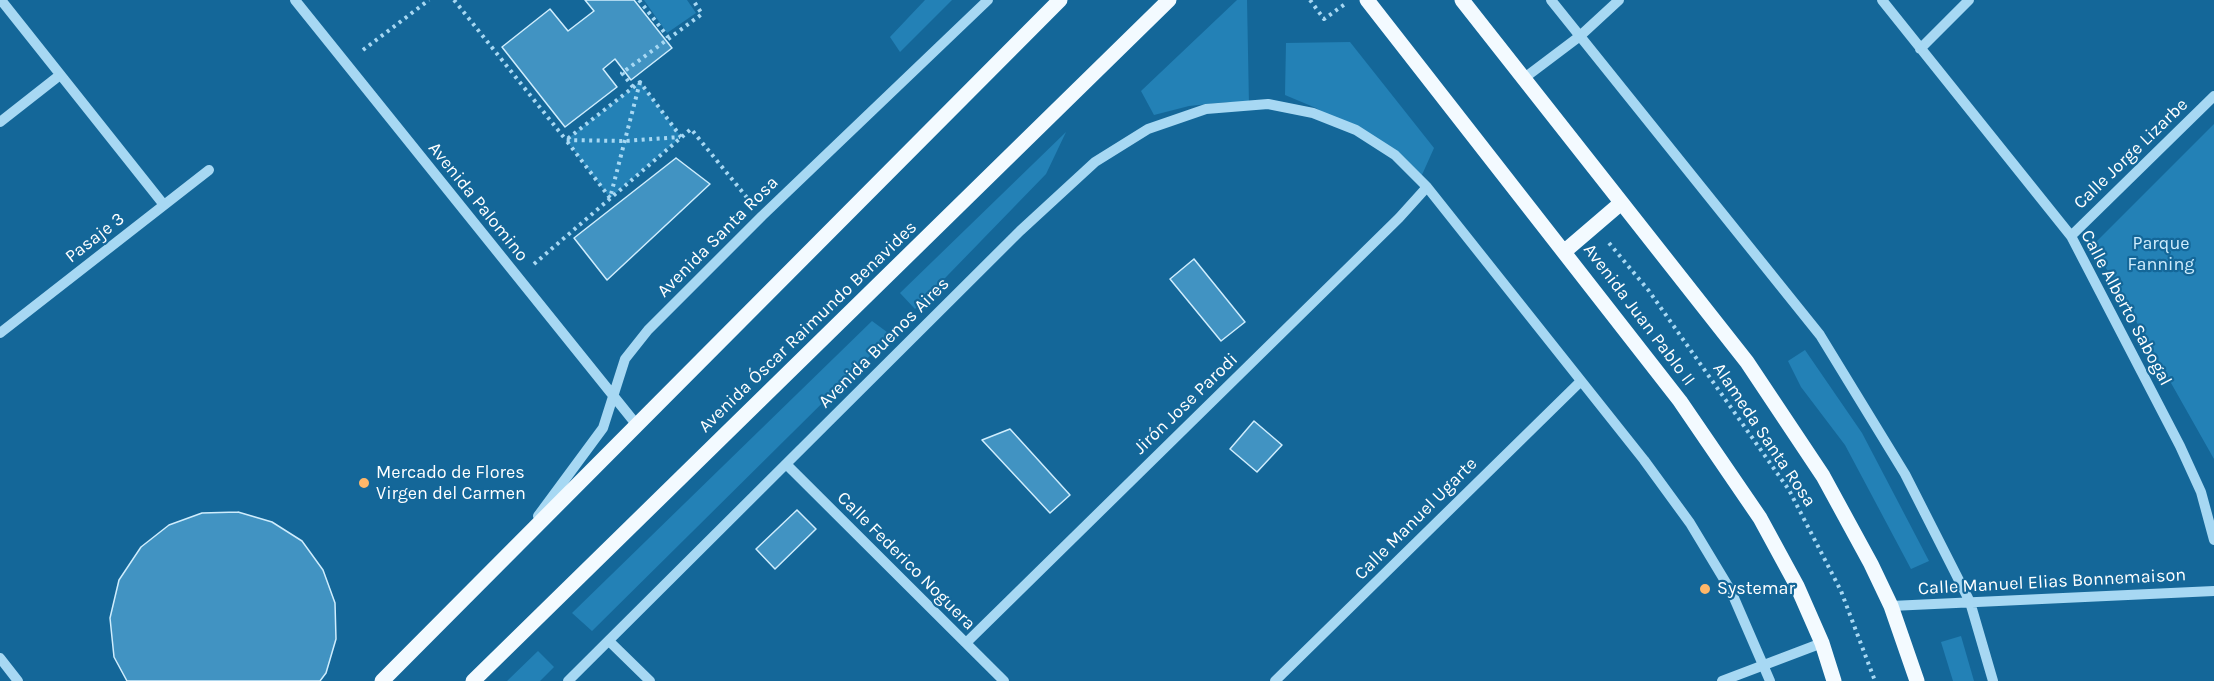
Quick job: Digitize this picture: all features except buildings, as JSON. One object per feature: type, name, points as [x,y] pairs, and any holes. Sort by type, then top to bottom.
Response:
[{"type":"main road","points":[[382,681],[1060,0]]},
{"type":"main road","name":"Avenida Óscar Raimundo Benavides","points":[[473,681],[1169,0]]},
{"type":"main road","name":"Avenida Juan Pablo II","points":[[1367,0],[1680,401],[1760,518],[1797,586],[1822,643],[1834,681]]},
{"type":"main road","points":[[1462,0],[1747,362],[1810,457],[1871,564],[1891,606],[1917,681]]},
{"type":"main road","points":[[1565,251],[1621,203]]},
{"type":"street","points":[[1,0],[164,205]]},
{"type":"street","name":"Avenida Palomino","points":[[295,0],[636,424]]},
{"type":"street","name":"Avenida Santa Rosa","points":[[523,537],[603,428],[625,359],[648,330],[762,216],[988,0]]},
{"type":"street","points":[[1551,0],[1820,335],[1905,474],[1970,602],[1994,681]]},
{"type":"street","points":[[1523,79],[1580,36],[1618,0]]},
{"type":"street","name":"Calle Alberto Sabogal","points":[[1882,0],[2071,236],[2180,446],[2201,492],[2214,540]]},
{"type":"street","points":[[1920,49],[1969,0]]},
{"type":"street","points":[[0,122],[60,75]]},
{"type":"street","name":"Calle Jorge Lizarbe","points":[[2071,236],[2214,96]]},
{"type":"street","name":"Avenida Buenos Aires","points":[[568,681],[1020,231],[1095,162],[1148,129],[1196,113],[1268,104],[1313,113],[1356,130],[1395,155],[1427,187]]},
{"type":"street","name":"Pasaje 3","points":[[0,333],[209,170]]},
{"type":"street","points":[[1427,187],[1690,523],[1731,591],[1770,681]]},
{"type":"street","name":"Jirón Jose Parodi","points":[[966,643],[1399,218],[1427,187]]},
{"type":"street","name":"Calle Manuel Ugarte","points":[[1275,681],[1581,381]]},
{"type":"street","name":"Calle Federico Noguera","points":[[786,464],[1004,681]]},
{"type":"street","name":"Calle Manuel Elias Bonnemaison","points":[[1891,606],[2214,591]]},
{"type":"street","points":[[609,641],[650,681]]},
{"type":"street","points":[[1722,681],[1822,643]]},
{"type":"street","points":[[0,658],[18,681]]},
{"type":"path","points":[[345,63],[429,0]]},
{"type":"path","points":[[454,0],[610,198]]},
{"type":"path","points":[[641,0],[668,38]]},
{"type":"path","points":[[633,87],[622,73],[702,14],[693,0]]},
{"type":"path","points":[[1310,0],[1324,20],[1350,0]]},
{"type":"path","points":[[566,140],[640,82]]},
{"type":"path","points":[[610,198],[640,82]]},
{"type":"path","points":[[640,82],[681,137]]},
{"type":"path","points":[[518,278],[691,129],[762,216]]},
{"type":"path","points":[[566,140],[625,141],[681,137]]},
{"type":"path","name":"Alameda Santa Rosa","points":[[1595,226],[1649,291],[1789,490],[1840,591],[1875,681]]},
{"type":"green space","points":[[644,0],[687,0],[696,13],[667,33]]},
{"type":"green space","points":[[925,0],[952,0],[900,52],[890,37]]},
{"type":"green space","points":[[1237,0],[1247,0],[1249,106],[1227,102],[1189,106],[1154,115],[1141,91]]},
{"type":"green space","points":[[1350,42],[1434,148],[1421,177],[1316,108],[1285,95],[1286,43]]},
{"type":"green space","points":[[640,82],[681,137],[610,198],[566,140]]},
{"type":"green space","name":"Parque Fanning","points":[[2214,124],[2214,459],[2093,245]]},
{"type":"green space","points":[[1066,132],[1046,174],[915,309],[900,293]]},
{"type":"green space","points":[[872,321],[891,335],[592,631],[572,613]]},
{"type":"green space","points":[[1805,350],[1862,433],[1929,561],[1911,569],[1845,445],[1801,387],[1788,361]]},
{"type":"green space","points":[[1961,636],[1974,681],[1953,681],[1941,642]]},
{"type":"green space","points":[[538,651],[554,667],[540,681],[507,681]]},
{"type":"place","name":"Mercado de Flores Virgen del Carmen","points":[[364,483]]},
{"type":"place","name":"Systemar","points":[[1705,589]]}]
